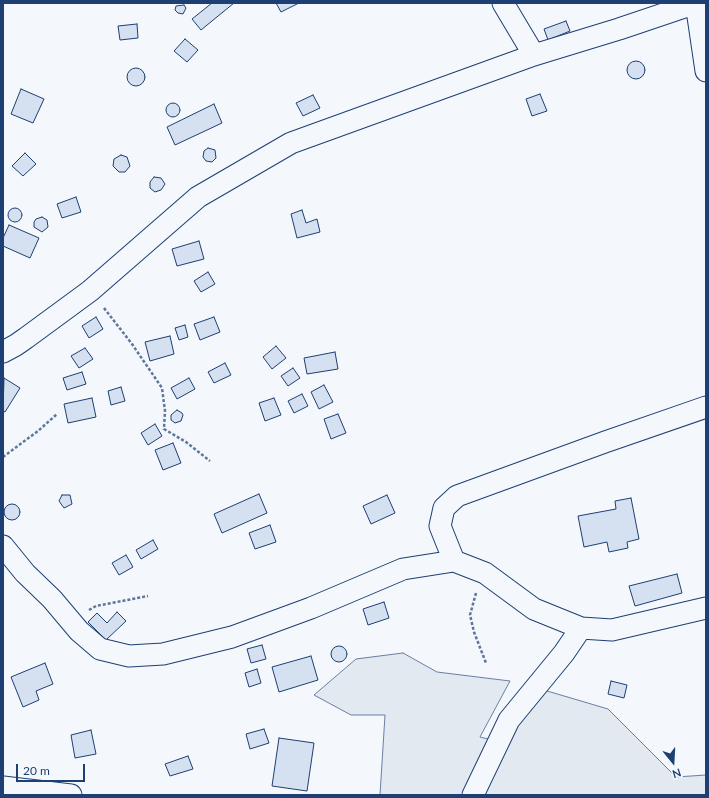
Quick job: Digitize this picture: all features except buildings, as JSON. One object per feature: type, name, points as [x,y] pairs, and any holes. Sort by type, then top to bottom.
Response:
[{"type":"street","points":[[503,3],[534,55]]},
{"type":"street","points":[[3,352],[26,338],[90,291],[198,197],[291,143],[534,55],[619,29],[696,3],[706,71]]},
{"type":"street","points":[[454,561],[440,526],[444,508],[457,496],[606,442],[706,408]]},
{"type":"street","points":[[3,546],[25,573],[52,599],[70,620],[100,650],[129,656],[163,654],[232,637],[362,588],[403,570],[454,561],[485,572],[534,609],[581,628],[612,630],[706,608]]},
{"type":"street","points":[[473,795],[510,720],[549,669],[564,653],[581,628]]},
{"type":"street","points":[[3,787],[71,795]]},
{"type":"path","points":[[90,291],[132,344],[162,388],[165,411],[164,429],[186,442],[210,461]]},
{"type":"path","points":[[3,457],[38,431],[57,414]]},
{"type":"path","points":[[485,572],[476,593],[470,615],[474,632],[486,663]]},
{"type":"path","points":[[70,620],[96,606],[148,596]]},
{"type":"shaded area","points":[[403,653],[437,672],[510,681],[480,737],[505,743],[537,688],[608,709],[676,777],[706,775],[706,795],[380,795],[385,715],[351,715],[314,695],[356,659]]}]
